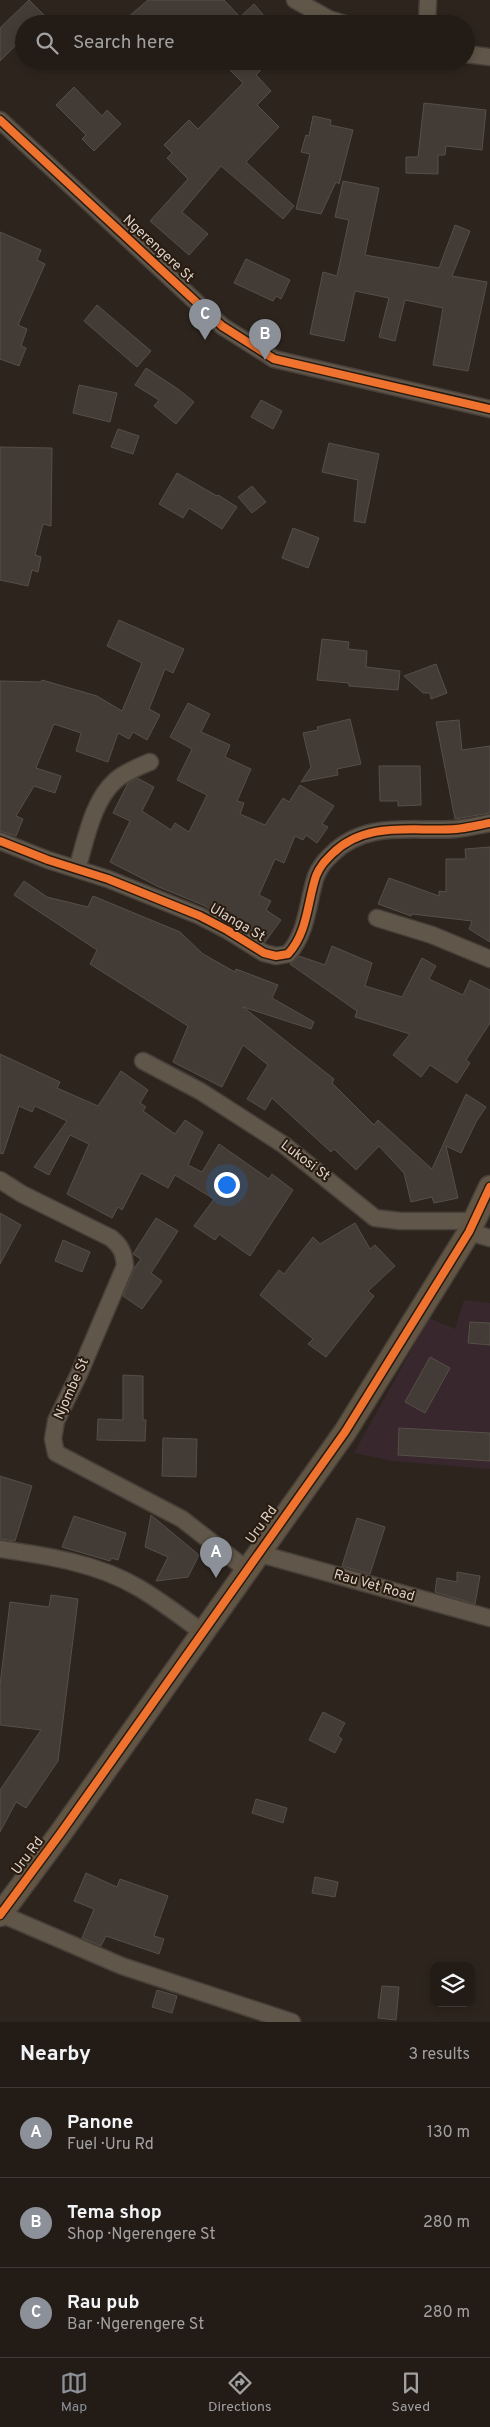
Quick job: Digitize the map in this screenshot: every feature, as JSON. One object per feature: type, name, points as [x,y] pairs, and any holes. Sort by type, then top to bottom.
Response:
[{"type":"street","points":[[295,0],[322,15]]},
{"type":"street","points":[[427,15],[428,0]]},
{"type":"street","points":[[475,55],[490,57]]},
{"type":"street","name":"Ngerengere St","points":[[0,120],[222,326],[274,359],[490,409]]},
{"type":"street","points":[[77,869],[97,808],[106,790],[127,772],[150,762]]},
{"type":"street","name":"Ulanga St","points":[[0,841],[108,879],[200,916],[270,956],[283,955],[290,951],[301,936],[312,890],[322,864],[338,847],[358,835],[388,830],[455,829],[490,824]]},
{"type":"street","points":[[377,918],[432,935],[490,959]]},
{"type":"street","name":"Lukosi St","points":[[143,1061],[200,1091],[284,1145],[375,1218],[478,1230]]},
{"type":"street","name":"Njombe St","points":[[0,1180],[22,1194],[110,1238],[119,1244],[124,1254],[125,1266],[79,1374],[56,1420],[53,1439],[56,1453],[182,1519],[252,1561]]},
{"type":"street","name":"Uru Rd","points":[[0,1914],[60,1834],[345,1432],[478,1230],[490,1187]]},
{"type":"street","points":[[0,1549],[53,1556],[106,1572],[139,1587],[202,1632]]},
{"type":"street","name":"Rau Vet Road","points":[[252,1561],[490,1618]]},
{"type":"street","points":[[0,1914],[122,1966],[292,2022]]},
{"type":"shaded area","points":[[464,1300],[490,1303],[490,1469],[393,1461],[354,1453],[429,1318],[455,1329]]},
{"type":"building","points":[[29,0],[44,15],[15,15],[15,46],[0,61],[0,28]]},
{"type":"building","points":[[148,0],[224,0],[238,15],[130,15]]},
{"type":"building","points":[[254,4],[263,15],[242,15]]},
{"type":"building","points":[[230,70],[261,70],[256,75],[271,91],[257,105],[279,127],[246,162],[294,206],[283,219],[221,166],[182,212],[208,234],[189,255],[150,221],[188,179],[167,158],[172,153],[164,145],[189,120],[198,129],[243,83]]},
{"type":"building","points":[[74,87],[102,116],[107,110],[121,124],[94,151],[82,139],[86,135],[56,105]]},
{"type":"building","points":[[424,103],[486,110],[482,150],[446,146],[445,155],[438,155],[438,174],[406,173],[406,157],[418,157]]},
{"type":"building","points":[[313,116],[331,120],[330,125],[353,130],[339,184],[336,182],[321,214],[296,209],[310,154],[301,152],[306,135],[309,136]]},
{"type":"building","points":[[343,181],[379,188],[365,255],[439,268],[455,225],[470,231],[452,276],[487,282],[468,371],[433,365],[443,308],[405,300],[395,341],[379,337],[389,298],[355,291],[344,341],[310,334],[323,272],[337,276],[349,220],[335,217]]},
{"type":"building","points":[[0,232],[41,250],[37,260],[45,264],[18,325],[27,329],[21,346],[26,348],[19,366],[0,359]]},
{"type":"building","points":[[246,259],[290,280],[281,299],[276,296],[273,301],[234,283]]},
{"type":"building","points":[[97,305],[151,351],[137,367],[84,321]]},
{"type":"building","points":[[146,368],[194,402],[176,424],[154,406],[159,400],[135,385]]},
{"type":"building","points":[[79,385],[117,393],[110,422],[73,413]]},
{"type":"building","points":[[261,400],[282,411],[273,429],[251,417]]},
{"type":"building","points":[[118,429],[139,436],[133,454],[111,447]]},
{"type":"building","points":[[329,443],[379,454],[365,523],[354,521],[358,480],[322,472]]},
{"type":"building","points":[[0,447],[52,448],[51,526],[43,524],[35,555],[41,557],[38,572],[32,570],[28,586],[0,580]]},
{"type":"building","points":[[177,473],[237,507],[222,529],[189,508],[183,518],[159,504]]},
{"type":"building","points":[[252,486],[266,502],[252,513],[238,497]]},
{"type":"building","points":[[293,528],[319,538],[308,568],[282,558]]},
{"type":"building","points":[[119,620],[184,649],[173,673],[165,669],[149,709],[160,715],[147,740],[133,732],[129,739],[118,733],[108,762],[76,751],[81,733],[54,724],[36,768],[61,776],[55,793],[34,786],[16,816],[23,819],[16,836],[0,831],[0,681],[41,682],[42,680],[97,696],[122,711],[142,663],[107,646]]},
{"type":"building","points":[[322,639],[349,642],[348,649],[367,651],[366,667],[400,671],[398,690],[349,686],[349,683],[317,680]]},
{"type":"building","points":[[436,664],[447,693],[431,699],[430,693],[423,693],[404,676]]},
{"type":"building","points":[[188,703],[210,714],[201,732],[230,745],[225,757],[251,769],[237,801],[244,803],[240,814],[265,825],[283,798],[289,802],[300,785],[334,806],[322,824],[328,827],[317,843],[306,835],[303,840],[295,836],[284,863],[275,859],[259,895],[271,901],[266,910],[281,920],[265,942],[203,905],[159,887],[110,862],[130,821],[113,813],[128,783],[137,778],[154,787],[142,811],[171,830],[175,823],[189,832],[207,795],[177,780],[192,749],[170,737]]},
{"type":"building","points":[[350,719],[361,764],[337,769],[338,775],[301,782],[311,767],[303,733],[318,730],[317,727]]},
{"type":"building","points":[[459,720],[462,750],[490,746],[490,813],[455,819],[436,722]]},
{"type":"building","points":[[379,766],[420,766],[421,805],[398,806],[398,801],[380,801]]},
{"type":"building","points":[[490,847],[490,942],[469,929],[472,921],[412,914],[411,916],[378,904],[389,878],[439,896],[439,891],[446,892],[446,859],[466,859],[465,849]]},
{"type":"building","points":[[24,881],[47,897],[88,907],[93,896],[180,932],[203,954],[235,972],[236,969],[278,985],[272,998],[314,1022],[311,1029],[243,1007],[334,1079],[332,1083],[374,1125],[378,1120],[432,1169],[466,1094],[486,1107],[476,1122],[461,1153],[446,1146],[458,1198],[434,1203],[432,1197],[411,1202],[404,1173],[379,1146],[356,1170],[334,1149],[331,1152],[272,1098],[265,1110],[247,1099],[268,1065],[243,1045],[222,1087],[173,1062],[188,1026],[90,964],[97,950],[14,895]]},
{"type":"building","points":[[332,946],[372,963],[365,986],[402,997],[422,958],[436,966],[429,979],[463,995],[470,980],[490,990],[490,1023],[466,1060],[470,1063],[457,1083],[430,1065],[421,1077],[393,1055],[410,1034],[355,1017],[357,1011],[290,964],[299,956],[325,965]]},
{"type":"building","points":[[0,1054],[60,1082],[57,1088],[98,1106],[121,1071],[148,1090],[140,1103],[146,1107],[143,1111],[175,1134],[185,1120],[203,1132],[188,1165],[202,1172],[219,1144],[269,1179],[272,1174],[293,1190],[250,1256],[219,1234],[215,1240],[194,1226],[214,1199],[175,1175],[168,1188],[141,1173],[122,1210],[118,1207],[112,1218],[67,1194],[89,1144],[70,1135],[49,1175],[34,1167],[67,1121],[35,1106],[32,1112],[19,1106],[3,1154],[0,1153]]},
{"type":"building","points":[[0,1213],[21,1225],[0,1264]]},
{"type":"building","points":[[156,1218],[178,1231],[151,1273],[162,1281],[142,1309],[123,1296],[135,1267],[141,1259],[133,1254]]},
{"type":"building","points":[[355,1223],[370,1249],[375,1245],[395,1266],[368,1291],[374,1296],[326,1357],[308,1344],[313,1339],[260,1295],[279,1270],[284,1274],[313,1237],[320,1244]]},
{"type":"building","points":[[63,1240],[90,1252],[82,1272],[55,1261]]},
{"type":"building","points":[[470,1322],[490,1323],[490,1345],[468,1343]]},
{"type":"building","points":[[430,1357],[450,1368],[425,1413],[405,1402]]},
{"type":"building","points":[[123,1375],[143,1376],[143,1420],[146,1420],[145,1441],[97,1440],[98,1419],[123,1420]]},
{"type":"building","points":[[399,1428],[490,1433],[490,1461],[398,1455]]},
{"type":"building","points":[[163,1438],[197,1439],[196,1477],[162,1476]]},
{"type":"building","points":[[0,1476],[32,1486],[15,1541],[0,1539]]},
{"type":"building","points":[[151,1515],[199,1555],[188,1577],[156,1581],[168,1557],[145,1547]]},
{"type":"building","points":[[74,1516],[126,1533],[118,1560],[111,1558],[110,1561],[62,1547]]},
{"type":"building","points":[[357,1518],[385,1527],[370,1574],[342,1566]]},
{"type":"building","points":[[457,1572],[480,1576],[475,1604],[435,1592],[437,1578],[457,1582]]},
{"type":"building","points":[[51,1595],[78,1599],[58,1761],[26,1808],[16,1802],[0,1832],[0,1790],[41,1730],[0,1725],[0,1685],[10,1602],[49,1607]]},
{"type":"building","points":[[323,1712],[345,1723],[338,1736],[342,1739],[335,1753],[309,1740]]},
{"type":"building","points":[[256,1799],[287,1808],[283,1823],[252,1813]]},
{"type":"building","points":[[86,1873],[117,1887],[120,1879],[168,1896],[154,1936],[164,1939],[159,1954],[106,1936],[101,1946],[82,1938],[94,1909],[74,1901]]},
{"type":"building","points":[[315,1877],[338,1882],[335,1897],[312,1893]]},
{"type":"building","points":[[382,1986],[399,1987],[396,2020],[378,2018]]},
{"type":"building","points":[[157,1990],[177,1996],[172,2013],[152,2007]]},
{"type":"cycle path","points":[[0,120],[222,326],[274,359],[490,409]]},
{"type":"cycle path","points":[[0,841],[48,860],[108,879],[200,916],[264,953],[276,956],[288,954],[295,945],[303,927],[318,872],[327,859],[345,843],[375,832],[407,829],[456,829],[490,823]]},
{"type":"cycle path","points":[[0,1915],[60,1834],[345,1432],[469,1232],[490,1187]]},
{"type":"place","name":"Rau pub","points":[[205,340]]},
{"type":"place","name":"Tema shop","points":[[265,360]]},
{"type":"place","name":"Panone","points":[[216,1578]]}]
